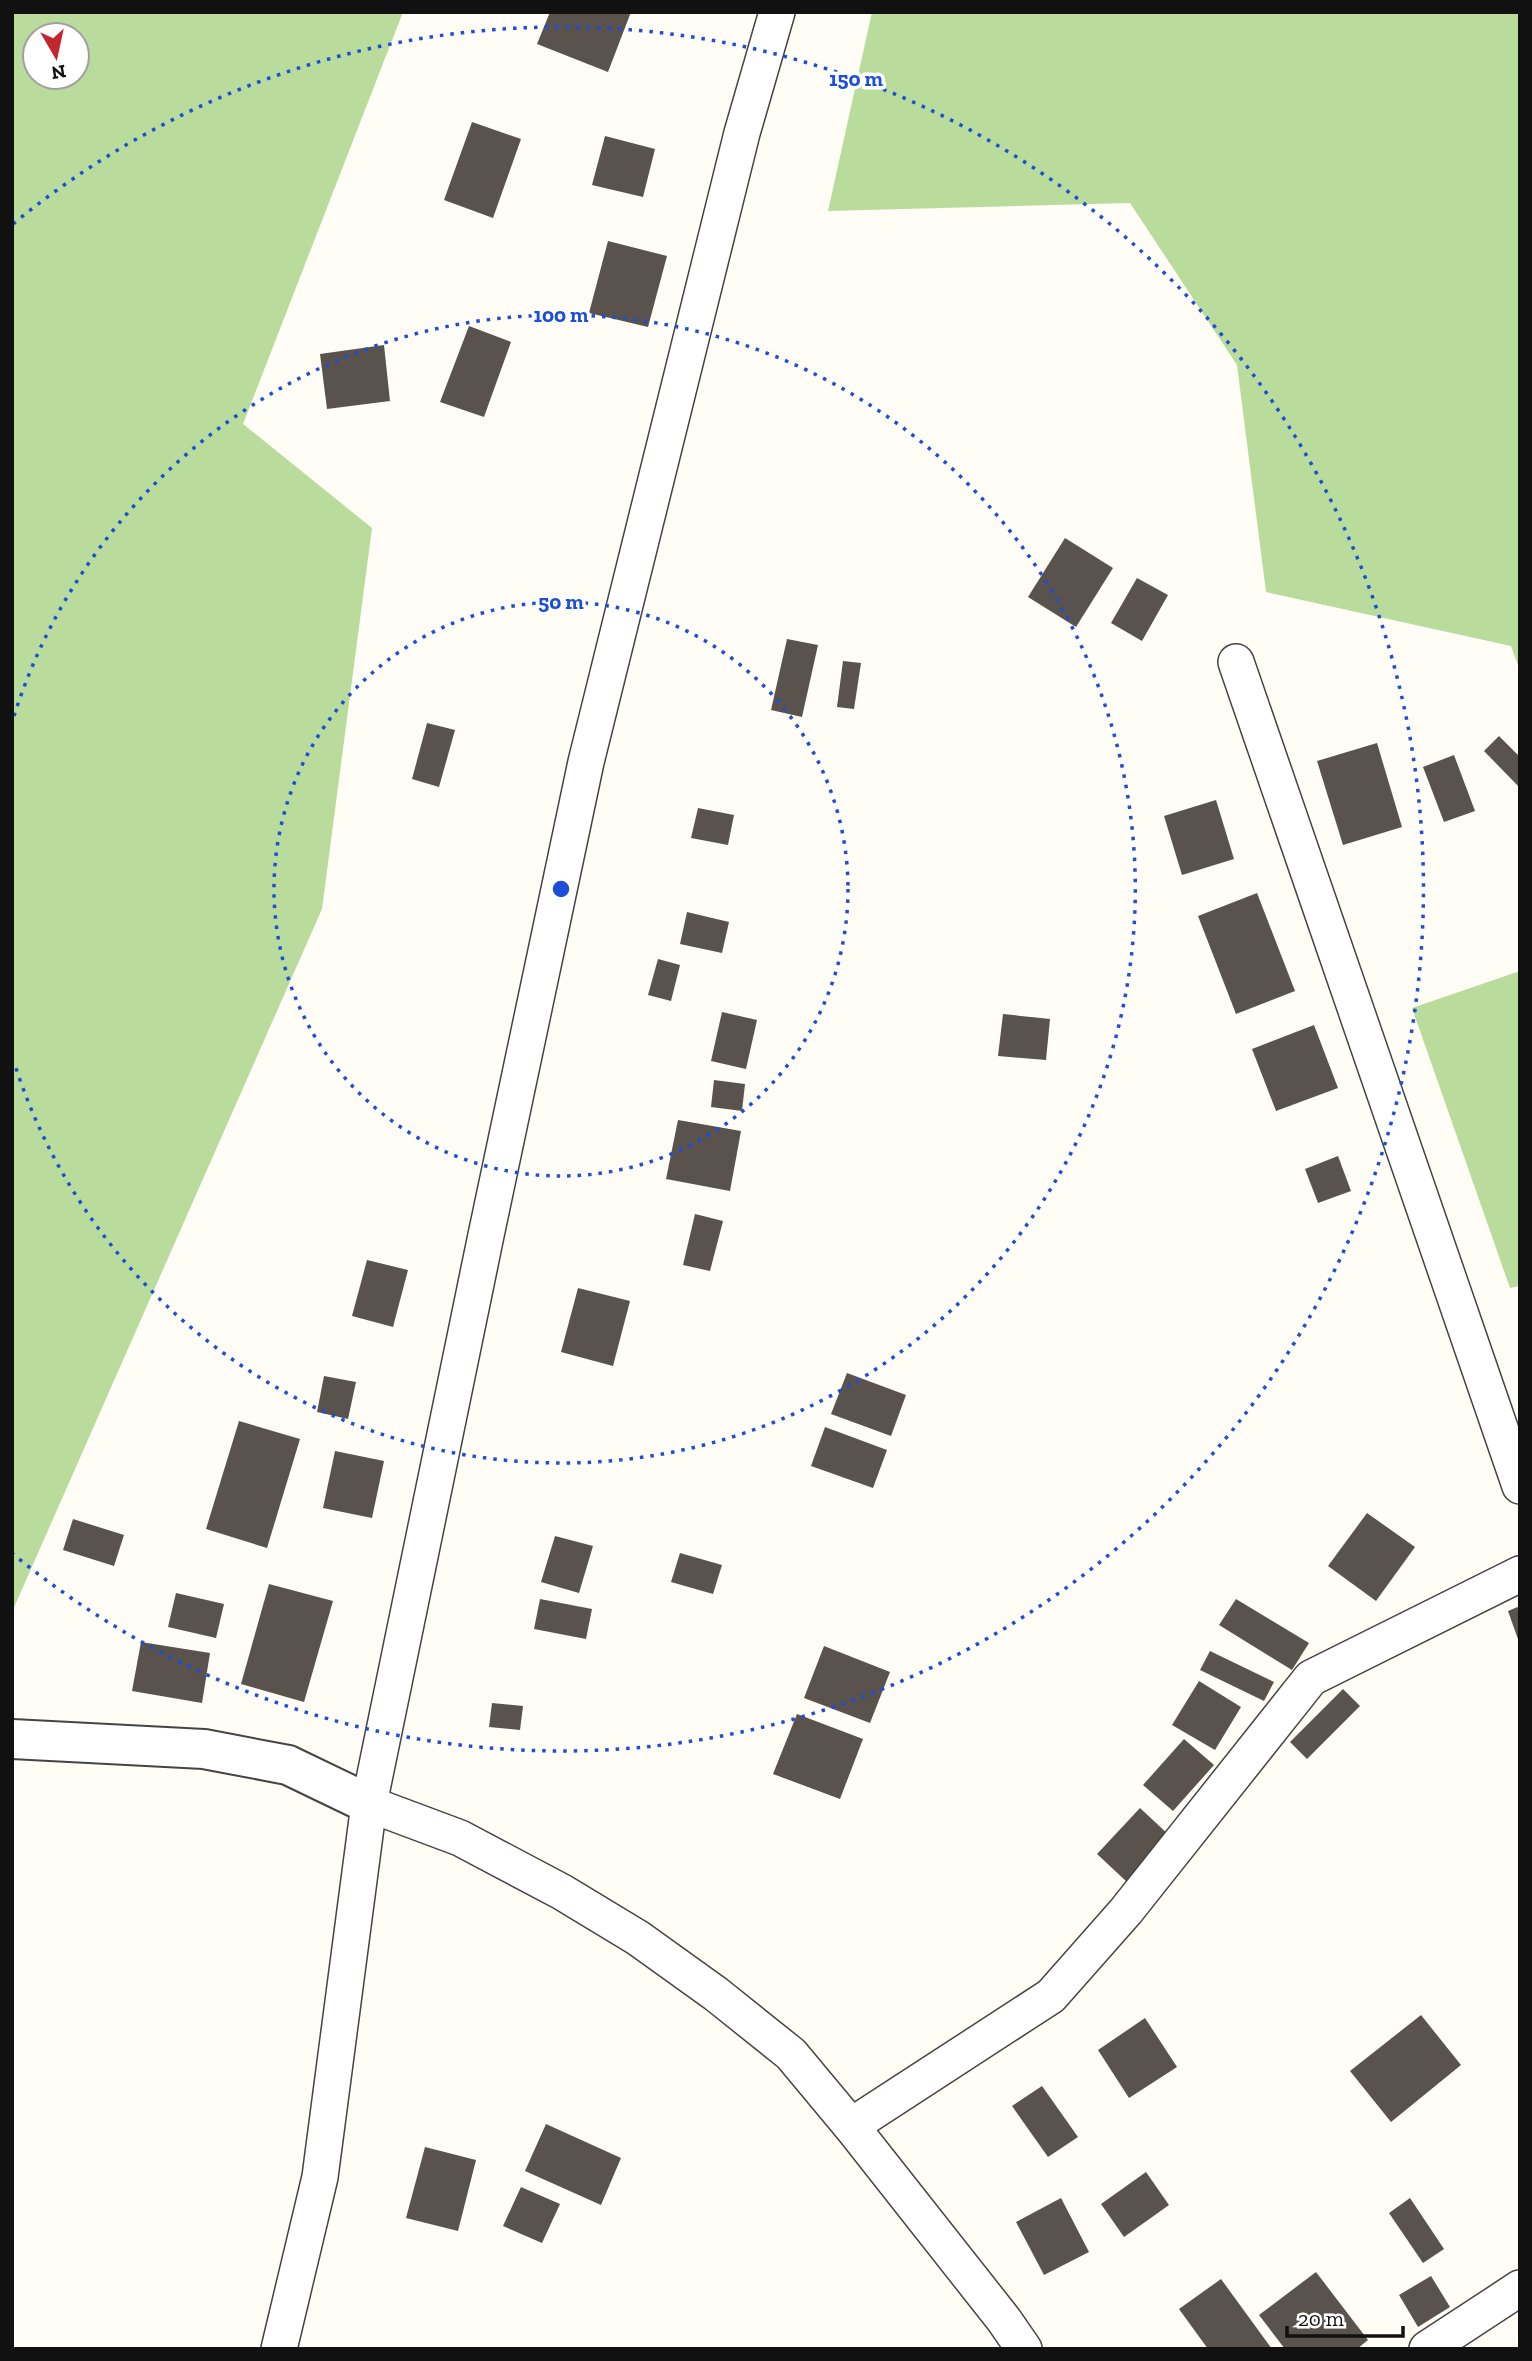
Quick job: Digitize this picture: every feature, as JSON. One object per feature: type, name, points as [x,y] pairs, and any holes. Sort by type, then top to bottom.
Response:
[{"type":"street","points":[[279,2349],[320,2177],[369,1804],[487,1226],[586,762],[742,133],[777,12]]},
{"type":"street","points":[[1236,662],[1520,1486]]},
{"type":"street","points":[[851,2126],[1051,1996],[1126,1911],[1311,1678],[1520,1574]]},
{"type":"street","points":[[12,1739],[204,1749],[288,1765],[369,1804],[460,1838],[562,1892],[638,1938],[716,1994],[791,2054],[851,2126],[1024,2349]]},
{"type":"street","points":[[1427,2349],[1520,2288]]},
{"type":"green space","points":[[12,12],[403,12],[243,424],[372,528],[322,909],[12,1612]]},
{"type":"green space","points":[[872,12],[1520,12],[1520,671],[1511,646],[1266,592],[1237,365],[1130,203],[828,211]]},
{"type":"green space","points":[[1520,971],[1520,1286],[1510,1288],[1412,1008]]},
{"type":"building","points":[[550,12],[631,12],[608,72],[537,44]]},
{"type":"building","points":[[472,122],[521,139],[493,218],[444,200]]},
{"type":"building","points":[[605,136],[655,149],[643,197],[592,185]]},
{"type":"building","points":[[608,241],[667,256],[648,327],[589,313]]},
{"type":"building","points":[[469,326],[511,342],[484,417],[440,402]]},
{"type":"building","points":[[384,345],[390,401],[327,409],[320,354]]},
{"type":"building","points":[[1065,538],[1113,568],[1076,627],[1028,597]]},
{"type":"building","points":[[1137,578],[1168,595],[1142,641],[1111,623]]},
{"type":"building","points":[[787,639],[818,645],[802,717],[771,710]]},
{"type":"building","points":[[843,661],[861,663],[854,709],[837,707]]},
{"type":"building","points":[[427,723],[455,730],[439,787],[412,779]]},
{"type":"building","points":[[1499,736],[1520,757],[1520,788],[1484,751]]},
{"type":"building","points":[[1377,743],[1402,827],[1343,845],[1317,761]]},
{"type":"building","points":[[1454,755],[1475,811],[1444,822],[1423,767]]},
{"type":"building","points":[[1216,800],[1234,859],[1182,875],[1164,816]]},
{"type":"building","points":[[698,808],[734,815],[728,845],[691,838]]},
{"type":"building","points":[[1257,893],[1295,991],[1236,1014],[1198,916]]},
{"type":"building","points":[[687,912],[729,922],[722,953],[680,944]]},
{"type":"building","points":[[658,959],[680,965],[671,1001],[648,995]]},
{"type":"building","points":[[722,1012],[757,1020],[746,1069],[711,1061]]},
{"type":"building","points":[[1003,1014],[1050,1019],[1046,1060],[998,1056]]},
{"type":"building","points":[[1314,1025],[1338,1088],[1276,1111],[1252,1049]]},
{"type":"building","points":[[714,1080],[745,1084],[742,1111],[711,1107]]},
{"type":"building","points":[[678,1120],[741,1131],[730,1191],[666,1179]]},
{"type":"building","points":[[1338,1156],[1351,1191],[1318,1203],[1305,1169]]},
{"type":"building","points":[[695,1214],[723,1221],[710,1271],[683,1265]]},
{"type":"building","points":[[367,1260],[408,1270],[393,1327],[352,1316]]},
{"type":"building","points":[[578,1288],[630,1301],[613,1366],[561,1352]]},
{"type":"building","points":[[847,1373],[906,1395],[891,1436],[831,1414]]},
{"type":"building","points":[[324,1376],[356,1382],[348,1419],[317,1412]]},
{"type":"building","points":[[239,1421],[300,1439],[267,1548],[206,1529]]},
{"type":"building","points":[[825,1427],[887,1450],[873,1488],[811,1466]]},
{"type":"building","points":[[335,1451],[384,1461],[372,1518],[323,1508]]},
{"type":"building","points":[[1367,1513],[1415,1547],[1376,1601],[1328,1566]]},
{"type":"building","points":[[73,1519],[124,1535],[114,1566],[63,1550]]},
{"type":"building","points":[[555,1536],[593,1546],[579,1593],[541,1582]]},
{"type":"building","points":[[680,1553],[722,1565],[713,1594],[671,1582]]},
{"type":"building","points":[[269,1584],[333,1601],[304,1702],[241,1684]]},
{"type":"building","points":[[176,1593],[224,1604],[216,1638],[168,1627]]},
{"type":"building","points":[[540,1599],[592,1609],[586,1639],[534,1629]]},
{"type":"building","points":[[1236,1599],[1309,1643],[1292,1670],[1219,1625]]},
{"type":"building","points":[[1520,1606],[1520,1642],[1519,1642],[1508,1611]]},
{"type":"building","points":[[141,1642],[210,1653],[202,1703],[132,1691]]},
{"type":"building","points":[[824,1646],[890,1672],[870,1723],[804,1698]]},
{"type":"building","points":[[1210,1651],[1274,1682],[1264,1701],[1200,1670]]},
{"type":"building","points":[[1199,1681],[1241,1707],[1215,1750],[1172,1725]]},
{"type":"building","points":[[1343,1689],[1360,1706],[1307,1759],[1290,1742]]},
{"type":"building","points":[[492,1703],[523,1706],[520,1730],[489,1727]]},
{"type":"building","points":[[797,1714],[863,1739],[840,1799],[773,1774]]},
{"type":"building","points":[[1184,1739],[1214,1765],[1173,1811],[1143,1785]]},
{"type":"building","points":[[1140,1808],[1170,1836],[1127,1882],[1097,1854]]},
{"type":"building","points":[[1421,2015],[1461,2065],[1391,2122],[1350,2071]]},
{"type":"building","points":[[1145,2018],[1177,2067],[1129,2098],[1098,2050]]},
{"type":"building","points":[[1042,2086],[1078,2137],[1048,2157],[1012,2106]]},
{"type":"building","points":[[546,2124],[621,2158],[601,2205],[525,2171]]},
{"type":"building","points":[[425,2147],[476,2160],[458,2231],[406,2218]]},
{"type":"building","points":[[1146,2172],[1169,2205],[1124,2237],[1101,2204]]},
{"type":"building","points":[[521,2187],[560,2204],[542,2243],[503,2226]]},
{"type":"building","points":[[1061,2198],[1089,2252],[1044,2275],[1016,2222]]},
{"type":"building","points":[[1410,2198],[1444,2249],[1423,2263],[1389,2213]]},
{"type":"building","points":[[1316,2272],[1368,2340],[1357,2349],[1285,2349],[1259,2315]]},
{"type":"building","points":[[1431,2276],[1450,2307],[1418,2327],[1399,2295]]},
{"type":"building","points":[[1221,2279],[1272,2349],[1208,2349],[1179,2309]]}]
